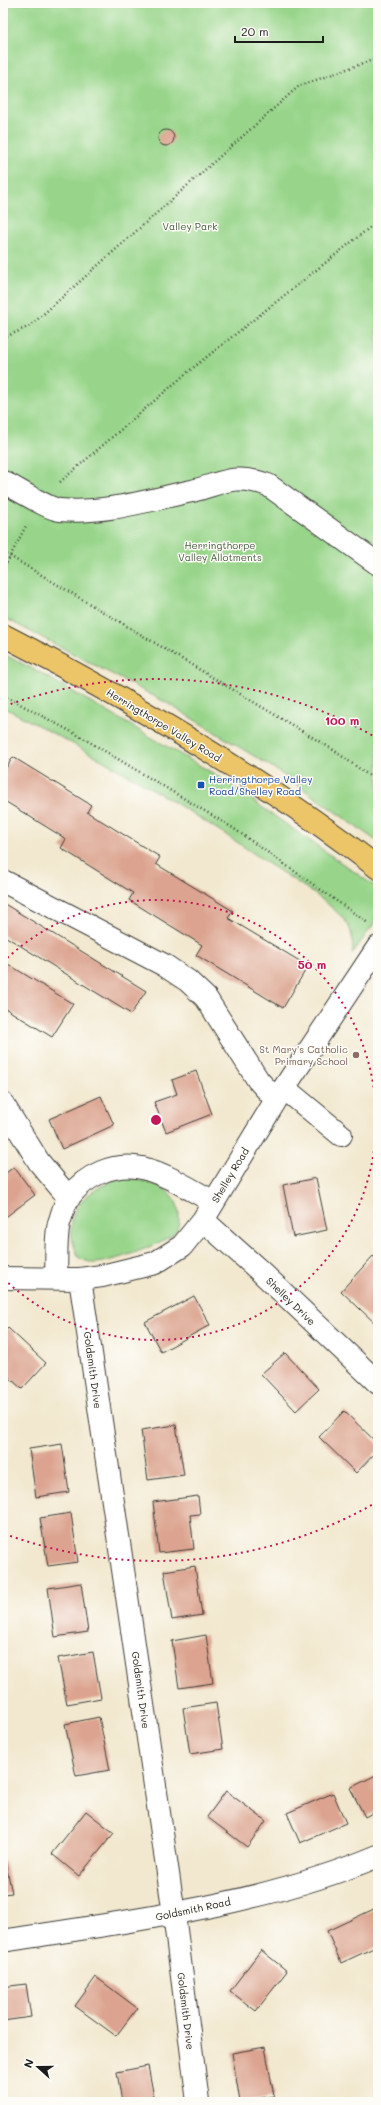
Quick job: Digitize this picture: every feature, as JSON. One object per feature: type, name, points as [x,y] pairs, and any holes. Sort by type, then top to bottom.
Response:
[{"type":"main road","name":"Herringthorpe Valley Road","points":[[3,635],[194,742],[268,790],[378,868]]},
{"type":"street","points":[[3,482],[58,510],[115,508],[199,489],[226,480],[249,479],[268,485],[378,564]]},
{"type":"street","points":[[3,881],[164,965],[188,981],[206,998],[258,1080],[341,1134]]},
{"type":"street","name":"Shelley Road","points":[[3,1278],[80,1279],[129,1271],[155,1264],[182,1246],[214,1202],[280,1094],[378,947]]},
{"type":"street","points":[[3,1104],[39,1162],[69,1198]]},
{"type":"street","points":[[56,1278],[59,1225],[69,1198],[95,1175],[109,1169],[126,1166],[142,1168],[159,1174],[214,1202]]},
{"type":"street","name":"Shelley Drive","points":[[202,1220],[265,1276],[378,1383]]},
{"type":"street","name":"Goldsmith Drive","points":[[80,1279],[174,1914],[198,2102]]},
{"type":"street","name":"Goldsmith Road","points":[[3,1941],[174,1914],[271,1892],[321,1878],[378,1856]]},
{"type":"path","points":[[3,338],[30,326],[299,86],[378,58]]},
{"type":"path","points":[[3,570],[12,556],[38,500],[189,371],[378,221]]},
{"type":"path","points":[[3,552],[332,749],[378,782]]},
{"type":"path","points":[[3,695],[83,738],[233,828],[372,926]]},
{"type":"green space","name":"Valley Park","points":[[3,3],[378,3],[378,842],[272,767],[167,703],[3,617]]},
{"type":"green space","points":[[3,654],[39,672],[216,775],[376,887],[378,890],[378,918],[352,954],[353,944],[348,925],[342,917],[317,896],[205,821],[139,781],[3,707]]},
{"type":"green space","points":[[122,1178],[140,1180],[158,1186],[173,1197],[179,1214],[179,1223],[176,1231],[150,1247],[111,1260],[93,1263],[79,1258],[73,1243],[71,1229],[73,1217],[78,1207],[85,1198],[95,1190]]},
{"type":"building","points":[[163,130],[169,130],[174,135],[172,144],[169,146],[163,146],[158,141],[158,135]]},
{"type":"building","points":[[13,757],[91,805],[87,812],[160,857],[156,864],[233,911],[228,918],[308,966],[283,1008],[196,955],[202,945],[129,900],[133,893],[61,848],[66,839],[3,800],[3,773]]},
{"type":"building","points":[[3,903],[146,991],[131,1014],[3,935]]},
{"type":"building","points":[[3,961],[73,1004],[52,1037],[3,1007]]},
{"type":"building","points":[[196,1071],[212,1114],[166,1132],[154,1102],[177,1094],[172,1080]]},
{"type":"building","points":[[101,1096],[114,1125],[62,1149],[49,1119]]},
{"type":"building","points":[[14,1167],[35,1195],[3,1219],[3,1175]]},
{"type":"building","points":[[316,1178],[327,1230],[293,1237],[283,1185]]},
{"type":"building","points":[[373,1256],[378,1261],[378,1326],[341,1291]]},
{"type":"building","points":[[194,1296],[210,1325],[161,1352],[145,1322]]},
{"type":"building","points":[[8,1328],[46,1363],[22,1389],[3,1372],[3,1333]]},
{"type":"building","points":[[285,1353],[319,1389],[296,1411],[261,1374]]},
{"type":"building","points":[[344,1411],[378,1444],[378,1450],[356,1473],[319,1437]]},
{"type":"building","points":[[176,1425],[184,1475],[148,1480],[141,1430]]},
{"type":"building","points":[[62,1444],[69,1492],[36,1497],[29,1449]]},
{"type":"building","points":[[198,1496],[200,1514],[190,1515],[194,1549],[159,1553],[153,1502]]},
{"type":"building","points":[[71,1513],[78,1562],[48,1566],[40,1518]]},
{"type":"building","points":[[195,1566],[202,1615],[172,1620],[164,1571]]},
{"type":"building","points":[[81,1583],[88,1632],[55,1637],[48,1588]]},
{"type":"building","points":[[206,1635],[213,1683],[179,1688],[172,1641]]},
{"type":"building","points":[[93,1652],[101,1698],[67,1704],[58,1658]]},
{"type":"building","points":[[216,1703],[223,1749],[190,1754],[183,1708]]},
{"type":"building","points":[[99,1717],[110,1770],[76,1776],[65,1724]]},
{"type":"building","points":[[378,1774],[378,1810],[365,1817],[350,1788]]},
{"type":"building","points":[[226,1791],[266,1821],[247,1847],[207,1817]]},
{"type":"building","points":[[333,1793],[346,1823],[300,1843],[287,1813]]},
{"type":"building","points":[[86,1811],[114,1833],[79,1876],[52,1854]]},
{"type":"building","points":[[3,1860],[5,1860],[12,1893],[3,1894]]},
{"type":"building","points":[[376,1908],[378,1912],[378,1946],[341,1963],[327,1931]]},
{"type":"building","points":[[261,1950],[287,1971],[256,2011],[230,1991]]},
{"type":"building","points":[[96,1977],[137,2008],[116,2036],[75,2006]]},
{"type":"building","points":[[26,1984],[31,2017],[3,2021],[3,1987]]},
{"type":"building","points":[[265,2047],[274,2096],[240,2102],[232,2053]]},
{"type":"building","points":[[148,2066],[155,2102],[122,2102],[117,2072]]},
{"type":"place","name":"Herringthorpe Valley Road/Shelley Road","points":[[201,785]]},
{"type":"place","name":"St Mary's Catholic Primary School","points":[[356,1055]]},
{"type":"park label","name":"Herringthorpe Valley Allotments","points":[[220,550]]}]
